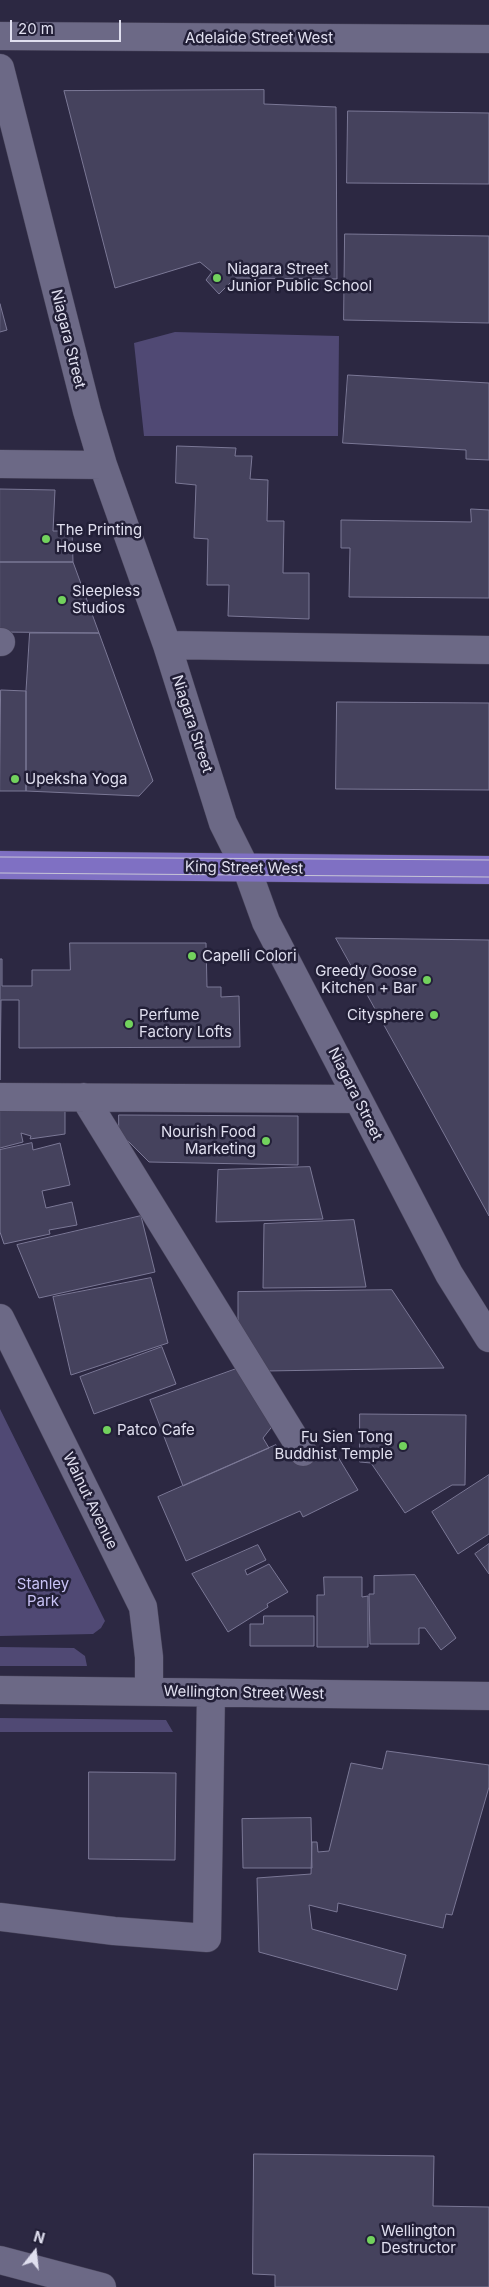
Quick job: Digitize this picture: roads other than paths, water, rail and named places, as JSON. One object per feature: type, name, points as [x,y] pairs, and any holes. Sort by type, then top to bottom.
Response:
[{"type":"main road","name":"King Street West","points":[[0,865],[489,870]]},
{"type":"street","name":"Adelaide Street West","points":[[0,36],[489,40]]},
{"type":"street","name":"Niagara Street","points":[[0,68],[86,411],[103,465],[167,645],[223,823],[245,867],[266,922],[449,1274],[481,1310],[489,1338]]},
{"type":"street","points":[[0,464],[103,465]]},
{"type":"street","points":[[167,645],[489,650]]},
{"type":"street","points":[[0,1097],[358,1099]]},
{"type":"street","points":[[84,1098],[303,1452]]},
{"type":"street","name":"Walnut Avenue","points":[[0,1318],[142,1606],[150,1657],[150,1692]]},
{"type":"street","name":"Wellington Street West","points":[[0,1690],[489,1696]]},
{"type":"street","points":[[0,1917],[114,1931],[207,1938],[211,1693]]},
{"type":"street","points":[[0,2260],[102,2287]]},
{"type":"tram line","points":[[0,857],[489,860]]},
{"type":"tram line","points":[[0,873],[489,877]]},
{"type":"place","name":"Niagara Street Junior Public School","points":[[217,278]]},
{"type":"place","name":"The Printing House","points":[[46,539]]},
{"type":"place","name":"Sleepless Studios","points":[[62,600]]},
{"type":"place","name":"Upeksha Yoga","points":[[15,779]]},
{"type":"place","name":"Capelli Colori","points":[[192,956]]},
{"type":"place","name":"Greedy Goose Kitchen + Bar","points":[[427,980]]},
{"type":"place","name":"Citysphere","points":[[434,1015]]},
{"type":"place","name":"Perfume Factory Lofts","points":[[129,1024]]},
{"type":"place","name":"Nourish Food Marketing","points":[[266,1141]]},
{"type":"place","name":"Patco Cafe","points":[[107,1430]]},
{"type":"place","name":"Fu Sien Tong Buddhist Temple","points":[[403,1446]]},
{"type":"place","name":"Wellington Destructor","points":[[371,2240]]},
{"type":"park label","name":"Stanley Park","points":[[43,1592]]}]
